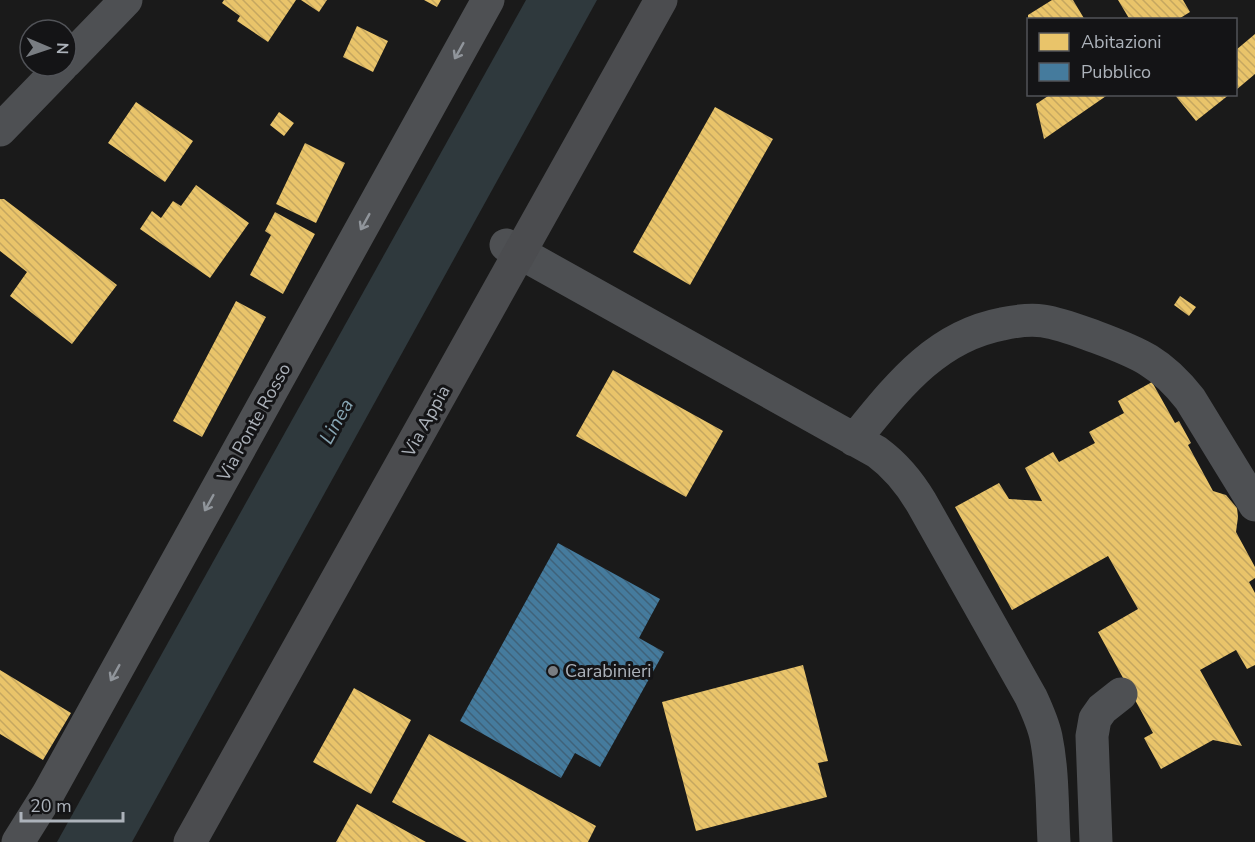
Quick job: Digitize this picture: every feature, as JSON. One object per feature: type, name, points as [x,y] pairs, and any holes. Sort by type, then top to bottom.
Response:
[{"type":"main road","name":"Via Appia","points":[[190,842],[513,249],[661,0]]},
{"type":"street","points":[[78,50],[126,0]]},
{"type":"street","name":"Via Ponte Rosso","points":[[18,842],[48,794],[488,0]]},
{"type":"street","points":[[0,130],[50,78]]},
{"type":"street","points":[[513,249],[877,452],[890,462],[913,488],[1040,715],[1046,735],[1054,842]]},
{"type":"street","points":[[854,440],[907,378],[953,341],[989,326],[1017,321],[1041,321],[1065,326],[1127,349],[1164,370],[1190,399],[1255,505]]},
{"type":"street","points":[[1096,842],[1092,736],[1095,719],[1102,709],[1121,694]]},
{"type":"water","name":"Linea","points":[[526,0],[597,0],[132,842],[57,842]]},
{"type":"building: Abitazioni","points":[[224,0],[296,0],[268,42],[237,21],[240,16],[222,3]]},
{"type":"building: Abitazioni","points":[[301,0],[327,0],[319,12]]},
{"type":"building: Abitazioni","points":[[424,0],[441,0],[437,7]]},
{"type":"building: Abitazioni","points":[[1052,0],[1073,0],[1084,18],[1028,18],[1028,15]]},
{"type":"building: Abitazioni","points":[[1118,0],[1183,0],[1190,12],[1180,18],[1129,18]]},
{"type":"building: Abitazioni","points":[[357,26],[388,41],[373,72],[343,57]]},
{"type":"building: Abitazioni","points":[[1255,34],[1255,74],[1237,89],[1237,49]]},
{"type":"building: Abitazioni","points":[[1048,96],[1106,96],[1044,139],[1036,104]]},
{"type":"building: Abitazioni","points":[[1176,96],[1227,96],[1196,121]]},
{"type":"building: Abitazioni","points":[[136,102],[193,141],[165,182],[108,143]]},
{"type":"building: Abitazioni","points":[[715,107],[773,139],[690,285],[633,252]]},
{"type":"building: Abitazioni","points":[[279,112],[294,123],[284,136],[270,125]]},
{"type":"building: Abitazioni","points":[[305,143],[345,163],[316,223],[276,204]]},
{"type":"building: Abitazioni","points":[[196,185],[249,223],[210,278],[140,229],[152,211],[161,218],[173,201],[181,206]]},
{"type":"building: Abitazioni","points":[[0,199],[4,199],[117,285],[72,344],[10,296],[27,272],[0,251]]},
{"type":"building: Abitazioni","points":[[275,212],[315,234],[283,294],[250,275],[271,235],[265,231]]},
{"type":"building: Abitazioni","points":[[1180,296],[1196,307],[1189,316],[1174,305]]},
{"type":"building: Abitazioni","points":[[236,301],[266,317],[202,437],[173,421]]},
{"type":"building: Abitazioni","points":[[613,370],[723,431],[686,497],[576,436]]},
{"type":"building: Abitazioni","points":[[1152,382],[1175,423],[1179,421],[1191,443],[1188,445],[1213,491],[1226,495],[1237,508],[1236,532],[1255,567],[1255,578],[1249,582],[1255,593],[1255,665],[1247,669],[1236,650],[1200,670],[1242,746],[1213,740],[1161,769],[1144,738],[1153,733],[1098,632],[1138,609],[1108,556],[1012,610],[955,507],[999,483],[1009,499],[1042,501],[1025,468],[1053,452],[1059,462],[1095,443],[1089,432],[1124,413],[1118,401]]},
{"type":"building: Abitazioni","points":[[803,665],[828,761],[818,763],[827,797],[696,831],[662,702]]},
{"type":"building: Abitazioni","points":[[0,670],[71,713],[43,760],[0,734]]},
{"type":"building: Abitazioni","points":[[354,688],[411,720],[371,794],[313,762]]},
{"type":"building: Abitazioni","points":[[429,734],[596,826],[588,842],[467,842],[392,802]]},
{"type":"building: Abitazioni","points":[[357,804],[426,842],[336,842]]},
{"type":"building: Pubblico","points":[[558,543],[660,599],[639,638],[664,652],[600,767],[575,753],[561,778],[460,721]]},
{"type":"place","name":"Carabinieri","points":[[553,671]]}]
